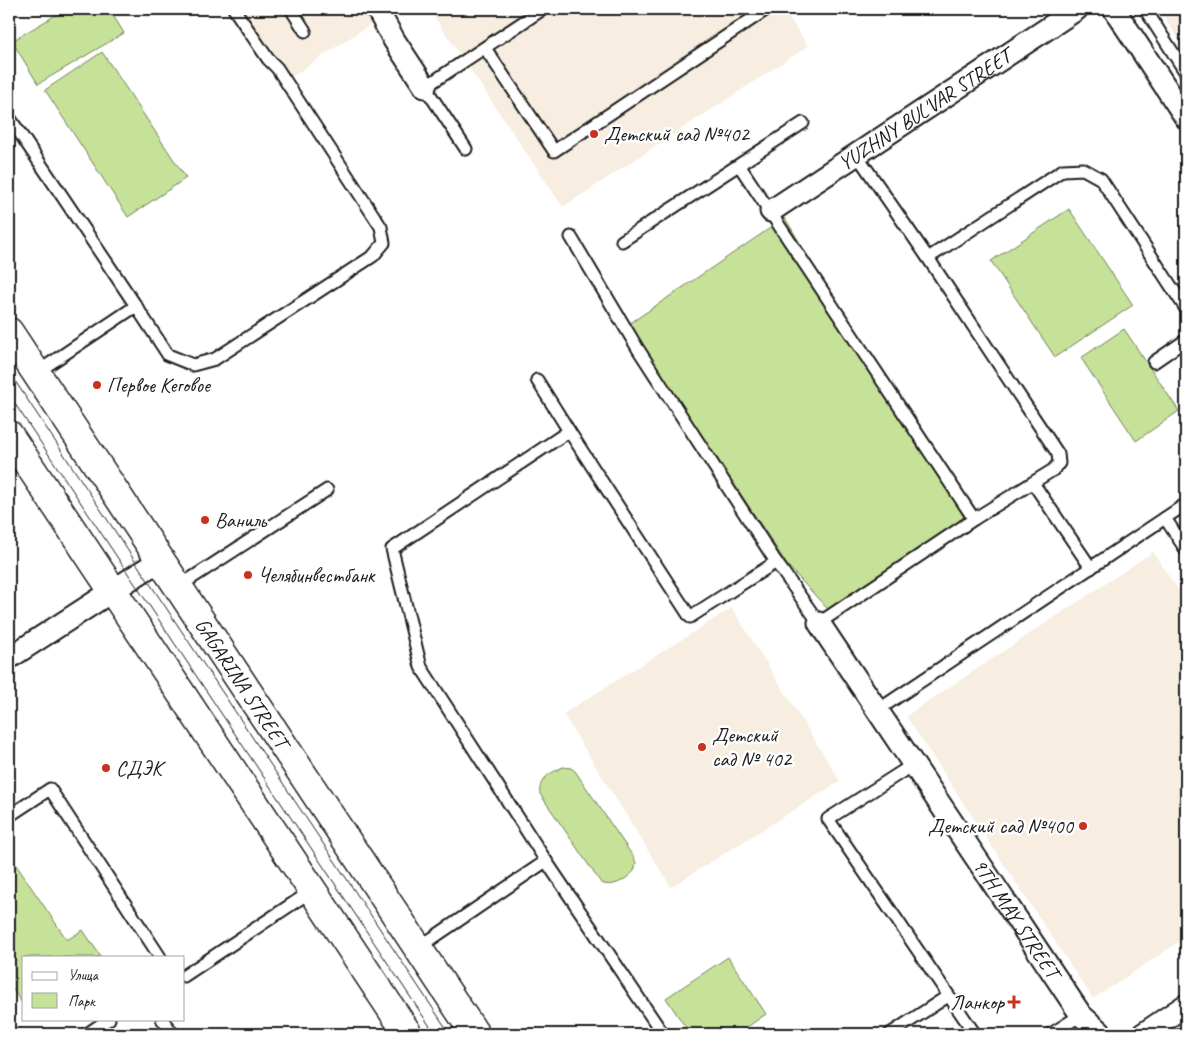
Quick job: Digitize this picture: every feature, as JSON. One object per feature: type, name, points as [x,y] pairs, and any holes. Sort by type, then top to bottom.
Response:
[{"type":"main road","name":"GAGARINA STREET","points":[[9,332],[475,1034]]},
{"type":"main road","points":[[9,435],[408,1034]]},
{"type":"street","points":[[377,9],[394,40],[425,87]]},
{"type":"street","name":"YUZHNY BUL'VAR STREET","points":[[771,210],[1077,9]]},
{"type":"street","points":[[1114,9],[1186,118]]},
{"type":"street","points":[[9,658],[160,560]]},
{"type":"street","name":"9TH MAY STREET","points":[[819,623],[1081,1015],[1102,1034]]},
{"type":"street","points":[[1143,1034],[1186,1005]]},
{"type":"lane","points":[[9,117],[168,355],[193,365],[215,359],[373,256],[384,243],[381,227],[277,68],[268,59],[234,9]]},
{"type":"lane","points":[[291,9],[305,31]]},
{"type":"lane","points":[[466,149],[425,87],[543,9]]},
{"type":"lane","points":[[485,48],[554,151],[767,9]]},
{"type":"lane","points":[[1145,9],[1186,73]]},
{"type":"lane","points":[[622,241],[803,123]]},
{"type":"lane","points":[[571,237],[638,349],[776,562],[819,623],[974,519],[1053,470],[1060,462],[1058,454],[857,155]]},
{"type":"lane","points":[[739,164],[974,519]]},
{"type":"lane","points":[[928,258],[1063,170],[1083,169],[1101,179],[1186,309]]},
{"type":"lane","points":[[36,373],[136,306]]},
{"type":"lane","points":[[1154,362],[1186,340]]},
{"type":"lane","points":[[537,380],[690,617],[776,562]]},
{"type":"lane","points":[[569,431],[392,549],[421,667],[546,861],[663,1034]]},
{"type":"lane","points":[[1033,483],[1091,568]]},
{"type":"lane","points":[[178,587],[328,490]]},
{"type":"lane","points":[[878,710],[1186,504]]},
{"type":"lane","points":[[1165,518],[1186,550]]},
{"type":"lane","points":[[914,764],[828,819],[948,996],[976,1034]]},
{"type":"lane","points":[[9,816],[50,789],[159,956]]},
{"type":"lane","points":[[418,948],[546,861]]},
{"type":"lane","points":[[185,975],[313,890]]},
{"type":"lane","points":[[890,1034],[948,996]]},
{"type":"lane","points":[[1052,1034],[1081,1015]]},
{"type":"lane","points":[[86,1034],[107,1020]]},
{"type":"lane","points":[[163,1020],[173,1034]]},
{"type":"shaded area","points":[[229,9],[375,9],[380,18],[279,85]]},
{"type":"shaded area","name":"Детский сад №402","points":[[429,9],[783,9],[808,46],[563,207]]},
{"type":"shaded area","points":[[1160,9],[1186,9],[1186,52]]},
{"type":"shaded area","name":"Детский сад №400","points":[[1153,552],[1186,602],[1186,937],[1093,999],[906,716]]},
{"type":"shaded area","name":"Детский сад № 402","points":[[732,608],[840,781],[671,887],[563,714]]},
{"type":"green space","points":[[66,9],[109,9],[124,33],[38,84],[12,41]]},
{"type":"green space","points":[[102,52],[186,178],[128,217],[45,90]]},
{"type":"green space","points":[[1069,209],[1133,305],[1055,357],[991,261]]},
{"type":"green space","points":[[785,218],[971,528],[834,616],[788,566],[629,324]]},
{"type":"green space","points":[[1124,329],[1179,411],[1136,441],[1081,358]]},
{"type":"green space","points":[[563,767],[571,768],[575,771],[634,858],[636,863],[634,871],[615,884],[601,883],[540,794],[543,780],[549,774]]},
{"type":"green space","points":[[12,859],[67,940],[83,930],[100,956],[22,956],[22,1003],[9,984],[9,862]]},
{"type":"green space","points":[[728,957],[766,1014],[737,1034],[690,1034],[666,998]]},
{"type":"tram line","points":[[9,372],[450,1034]]},
{"type":"tram line","points":[[9,395],[435,1034]]},
{"type":"place","name":"Детский сад №402","points":[[594,134]]},
{"type":"place","name":"Первое Кеговое","points":[[97,385]]},
{"type":"place","name":"Ваниль","points":[[205,520]]},
{"type":"place","name":"Челябинвестбанк","points":[[248,575]]},
{"type":"place","name":"Детский сад № 402","points":[[702,747]]},
{"type":"place","name":"СДЭК","points":[[106,768]]},
{"type":"place","name":"Детский сад №400","points":[[1083,826]]},
{"type":"place","name":"Ланкор","points":[[1014,1002]]}]
